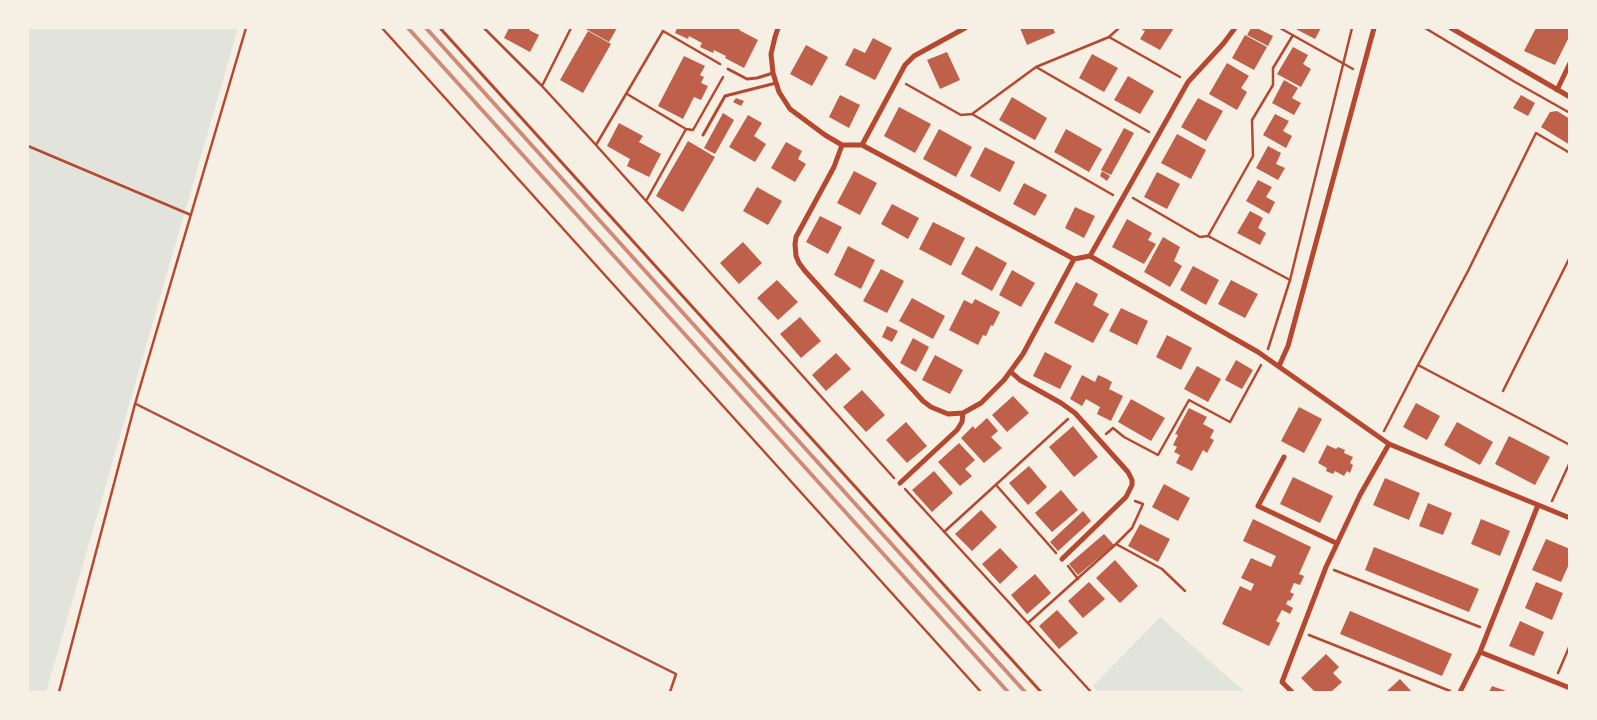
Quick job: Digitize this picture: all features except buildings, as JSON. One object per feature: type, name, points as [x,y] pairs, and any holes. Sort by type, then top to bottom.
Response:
[{"type":"street","points":[[778,28],[772,45],[773,72],[776,83],[790,109],[810,125],[842,144],[862,145],[1074,259],[1090,256],[1266,356],[1389,444],[1570,518]]},
{"type":"street","points":[[862,145],[904,65],[914,56],[965,28]]},
{"type":"street","points":[[1090,256],[1188,82],[1219,49],[1235,28]]},
{"type":"street","points":[[1279,366],[1288,346],[1374,28]]},
{"type":"street","points":[[1451,28],[1570,98]]},
{"type":"street","points":[[1557,90],[1570,63]]},
{"type":"street","points":[[842,144],[834,167],[796,237],[795,250],[799,263],[923,402],[931,407],[942,412],[963,413],[981,403],[1011,372],[1023,354],[1074,259]]},
{"type":"street","points":[[1011,372],[1020,380],[1055,399],[1074,413],[1131,476],[1132,485],[1126,497],[1062,559]]},
{"type":"street","points":[[900,483],[957,430],[962,422],[963,413]]},
{"type":"street","points":[[1292,692],[1282,682],[1326,566],[1365,486],[1389,444]]},
{"type":"street","points":[[1284,457],[1258,506],[1336,543]]},
{"type":"street","points":[[1460,692],[1480,652],[1538,505]]},
{"type":"street","points":[[1480,652],[1570,688]]},
{"type":"lane","points":[[440,28],[1041,692]]},
{"type":"lane","points":[[728,69],[747,79],[773,72]]},
{"type":"lane","points":[[703,135],[725,96],[776,83]]},
{"type":"path","points":[[59,692],[135,404],[246,28]]},
{"type":"path","points":[[382,28],[981,692]]},
{"type":"path","points":[[484,28],[542,86],[596,145],[944,532],[1091,692]]},
{"type":"path","points":[[542,86],[571,28]]},
{"type":"path","points":[[596,145],[665,28]]},
{"type":"path","points":[[896,78],[961,115],[972,114],[1036,67],[1109,37],[1119,28]]},
{"type":"path","points":[[1280,28],[1361,74]]},
{"type":"path","points":[[1098,439],[1113,428],[1124,437],[1158,455],[1189,400],[1230,422],[1266,356],[1290,280],[1352,28]]},
{"type":"path","points":[[1425,28],[1570,113]]},
{"type":"path","points":[[627,94],[686,129],[693,130],[728,69],[663,31]]},
{"type":"path","points":[[1208,236],[1253,156],[1252,120],[1273,85],[1273,68],[1293,35]]},
{"type":"path","points":[[1109,37],[1188,82]]},
{"type":"path","points":[[1036,67],[1157,136]]},
{"type":"path","points":[[972,114],[1121,200]]},
{"type":"path","points":[[646,201],[686,129]]},
{"type":"path","points":[[1380,438],[1468,271],[1536,133],[1570,153]]},
{"type":"path","points":[[28,146],[191,215]]},
{"type":"path","points":[[1125,194],[1200,237],[1208,236],[1290,280],[1305,284]]},
{"type":"path","points":[[1503,391],[1570,257]]},
{"type":"path","points":[[1418,365],[1570,445]]},
{"type":"path","points":[[135,404],[676,674],[670,692]]},
{"type":"path","points":[[944,532],[1074,413]]},
{"type":"path","points":[[1548,510],[1570,462]]},
{"type":"path","points":[[996,486],[1078,579]]},
{"type":"path","points":[[1027,623],[1078,579],[1132,528],[1143,504],[1126,497]]},
{"type":"path","points":[[1116,544],[1162,569],[1185,591]]},
{"type":"path","points":[[1326,566],[1488,630]]},
{"type":"path","points":[[1301,631],[1455,692]]},
{"type":"path","points":[[1554,682],[1570,645]]},
{"type":"shaded area","points":[[28,28],[238,28],[46,692],[28,692]]},
{"type":"shaded area","points":[[1160,617],[1245,692],[1098,692],[1093,686]]},
{"type":"railway","points":[[408,28],[1008,692]]},
{"type":"railway","points":[[426,28],[1025,692]]}]
